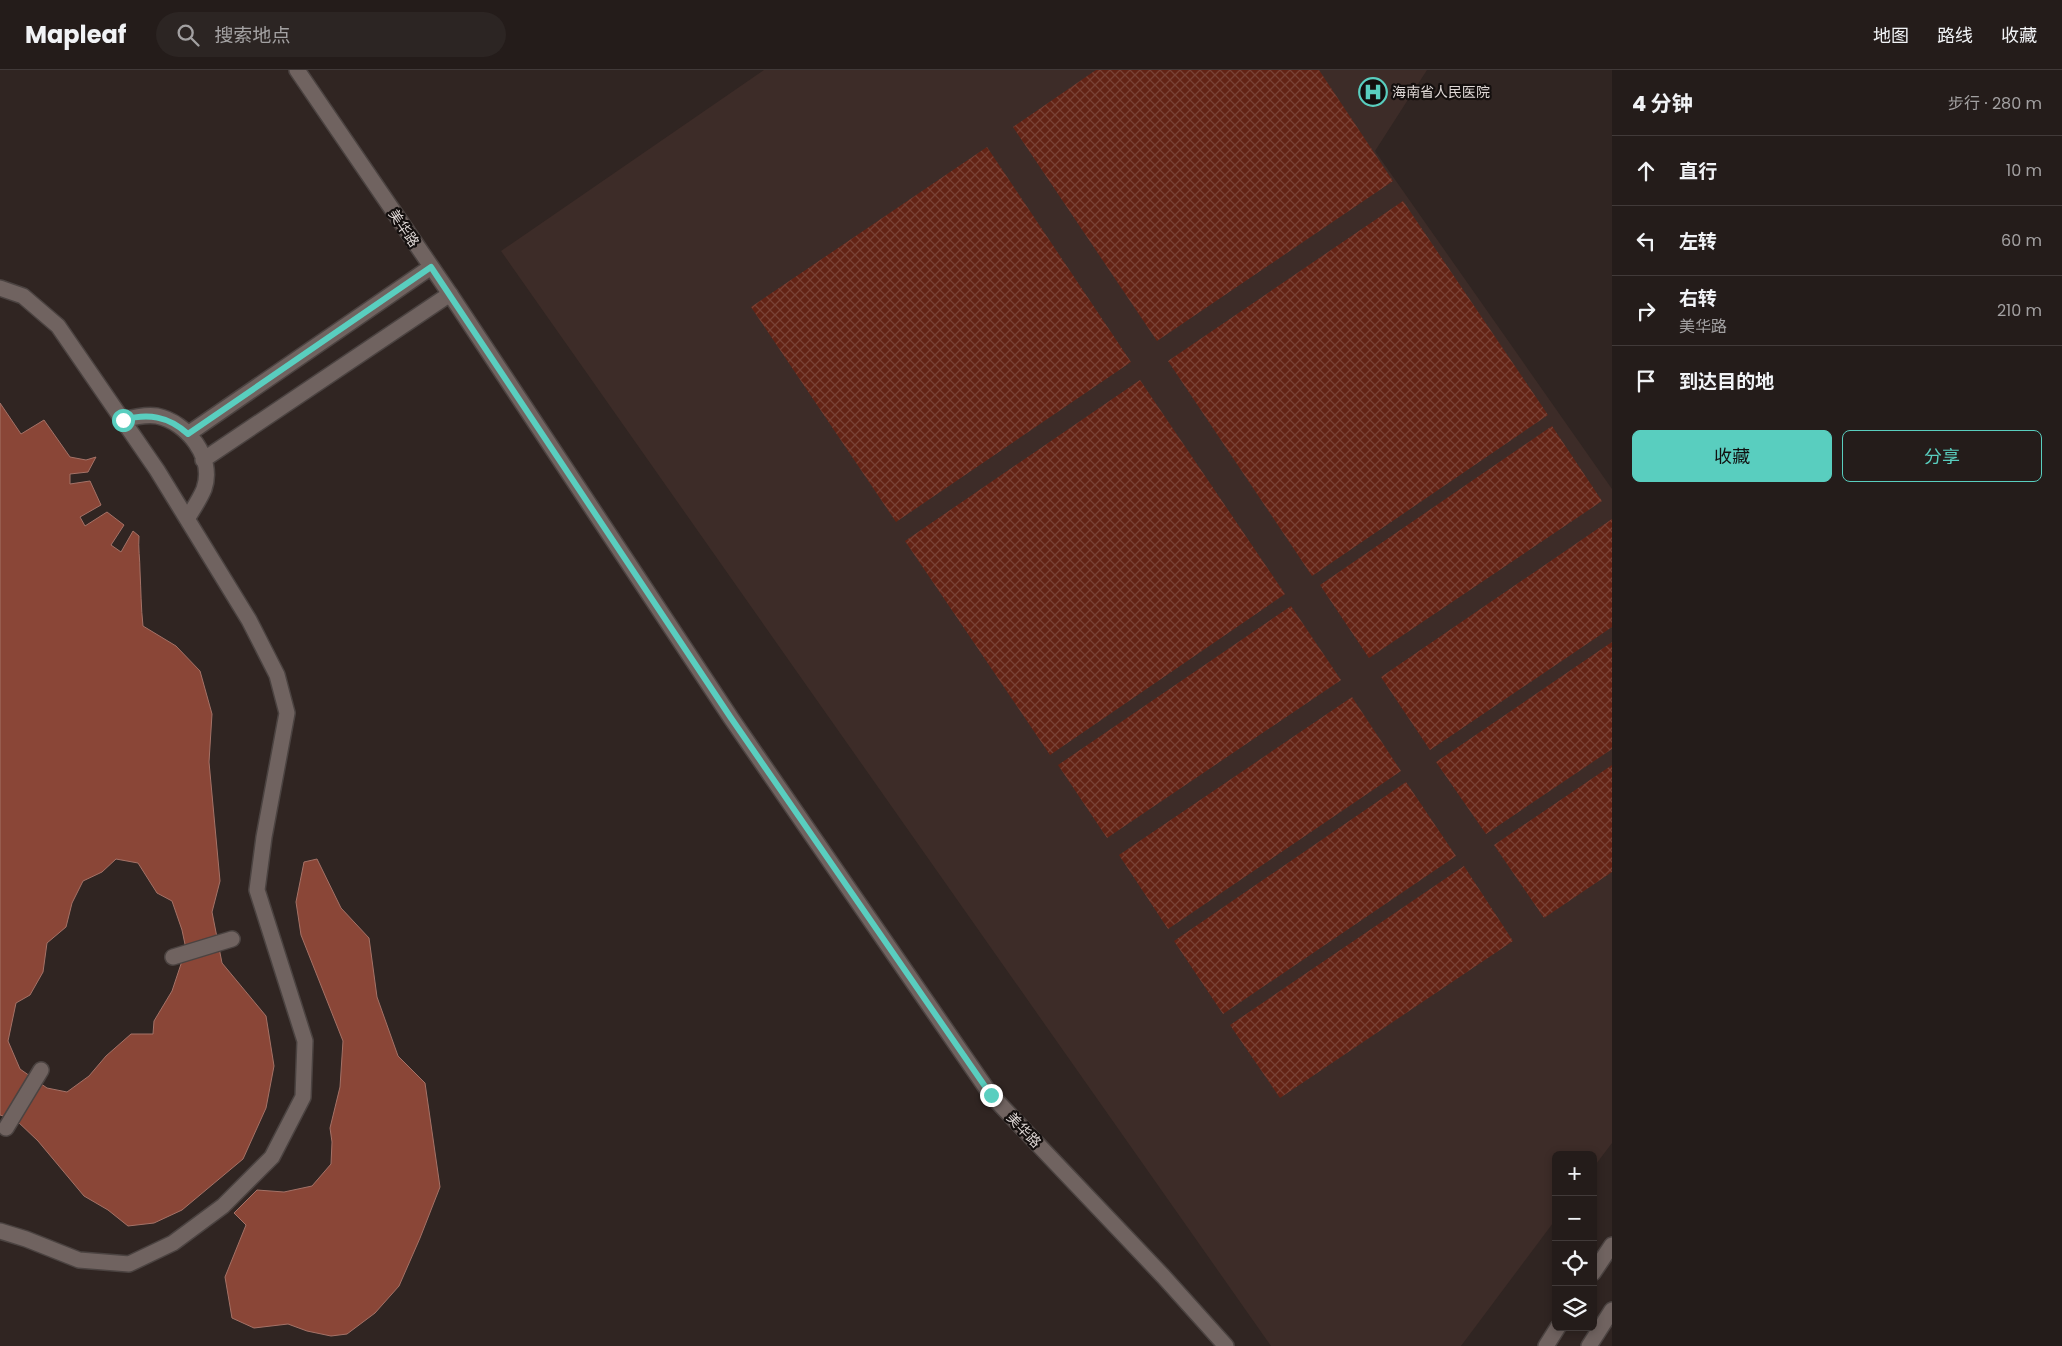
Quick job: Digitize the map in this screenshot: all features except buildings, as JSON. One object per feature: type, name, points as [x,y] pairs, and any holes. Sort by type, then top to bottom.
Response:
[{"type":"street","name":"美华路","points":[[297,70],[450,294],[726,709],[991,1095],[1163,1276],[1226,1346]]},
{"type":"street","points":[[188,434],[431,267]]},
{"type":"street","points":[[0,288],[23,296],[58,326],[123,420],[187,519],[271,659],[287,713],[264,837],[257,890],[304,1040],[303,1097],[272,1157],[223,1206],[173,1243],[129,1264],[79,1260],[0,1231]]},
{"type":"street","points":[[203,460],[450,294]]},
{"type":"street","points":[[123,420],[157,416],[179,426],[195,442],[206,469],[204,488],[187,519]]},
{"type":"street","points":[[173,957],[232,940]]},
{"type":"street","points":[[6,1128],[41,1070]]},
{"type":"street","points":[[1597,1267],[1612,1245]]},
{"type":"street","points":[[1589,1346],[1612,1310]]},
{"type":"street","points":[[1546,1346],[1555,1331]]},
{"type":"shaded area","points":[[764,70],[1427,70],[1375,151],[1612,489],[1612,1143],[1597,1163],[1597,1151],[1552,1151],[1552,1224],[1461,1346],[1271,1346],[501,251]]},
{"type":"shaded area","points":[[0,403],[21,434],[44,420],[70,457],[86,460],[96,457],[88,472],[70,474],[70,484],[90,481],[101,505],[80,517],[85,526],[107,512],[124,525],[111,545],[121,552],[133,531],[139,536],[143,626],[176,646],[200,671],[212,714],[209,762],[220,881],[212,912],[222,963],[266,1016],[274,1066],[266,1108],[243,1159],[182,1210],[154,1223],[128,1226],[108,1210],[84,1196],[38,1141],[16,1120],[0,1115]],"holes":[[[116,859],[138,863],[157,893],[172,901],[182,930],[186,949],[172,991],[154,1021],[153,1034],[131,1034],[106,1056],[89,1076],[67,1092],[47,1088],[20,1069],[8,1041],[16,1003],[30,995],[43,972],[47,943],[66,927],[72,903],[83,881],[102,872]]]},
{"type":"shaded area","points":[[317,859],[341,908],[369,938],[377,997],[398,1056],[425,1083],[440,1187],[399,1286],[375,1313],[347,1334],[331,1336],[307,1331],[288,1324],[254,1328],[232,1318],[225,1277],[246,1225],[234,1213],[257,1190],[284,1192],[312,1186],[331,1164],[332,1142],[330,1128],[340,1087],[343,1041],[301,935],[296,902],[304,862]]},
{"type":"place","name":"海南省人民医院","points":[[1373,92]]},
{"type":"route","points":[[123,420],[157,416],[179,426],[188,434],[431,267],[731,718],[991,1095]]}]
